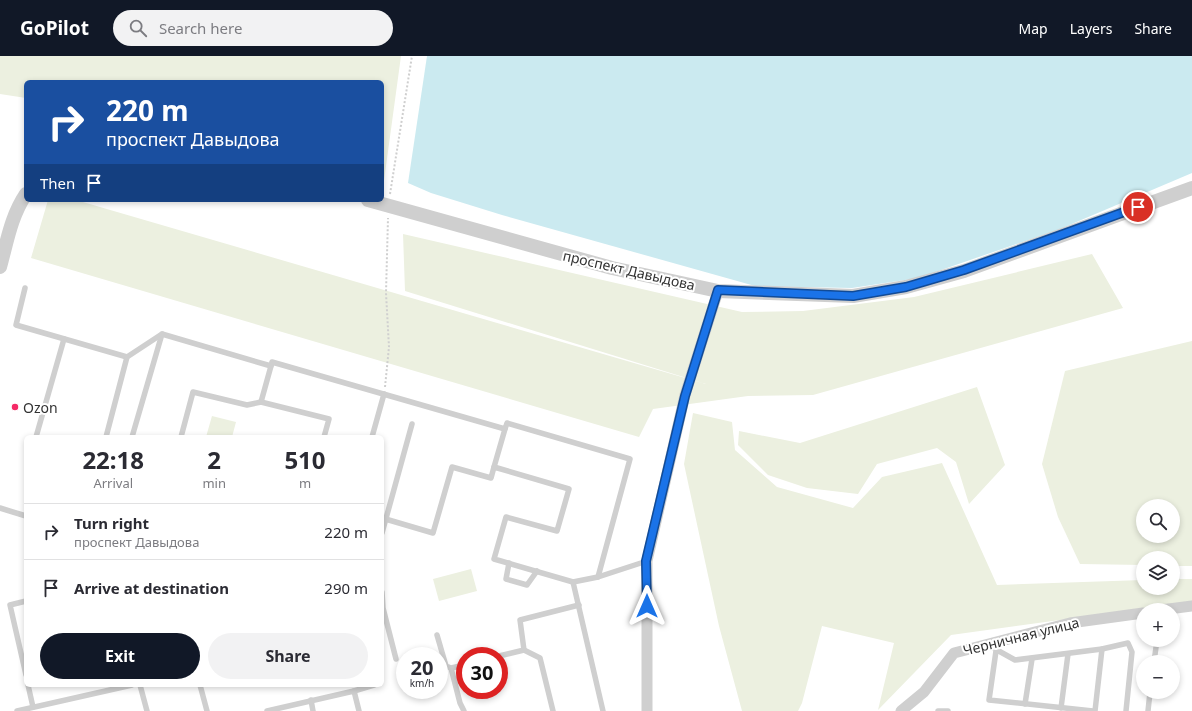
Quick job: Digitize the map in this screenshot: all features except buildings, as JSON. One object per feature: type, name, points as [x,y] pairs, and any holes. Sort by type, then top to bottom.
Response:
[{"type":"street","name":"проспект Давыдова","points":[[374,202],[612,268],[718,290],[853,296],[906,287],[964,270],[1192,188]]},
{"type":"street","points":[[0,267],[18,206],[24,197]]},
{"type":"street","points":[[647,711],[646,561],[685,396],[718,290]]},
{"type":"street","points":[[1180,608],[1192,606]]},
{"type":"street","name":"Черничная улица","points":[[901,711],[924,692],[954,653],[1070,623],[1136,613]]},
{"type":"lane","points":[[26,288],[16,325],[128,357]]},
{"type":"lane","points":[[162,334],[271,366]]},
{"type":"lane","points":[[107,435],[128,357],[162,334]]},
{"type":"lane","points":[[133,435],[162,334]]},
{"type":"lane","points":[[37,435],[64,339]]},
{"type":"lane","points":[[261,402],[272,362],[505,430]]},
{"type":"lane","points":[[182,435],[193,392],[247,405],[261,402],[329,419],[325,435]]},
{"type":"lane","points":[[373,435],[384,394]]},
{"type":"lane","points":[[412,424],[384,518],[433,533],[452,467],[491,478],[507,423],[630,459],[598,577]]},
{"type":"lane","points":[[494,467],[569,489],[557,531],[506,517],[494,559],[573,582],[598,577],[646,561]]},
{"type":"lane","points":[[0,508],[24,515]]},
{"type":"lane","points":[[509,563],[506,579],[527,585],[537,572]]},
{"type":"lane","points":[[573,582],[603,711]]},
{"type":"lane","points":[[24,602],[10,605],[24,666]]},
{"type":"lane","points":[[524,650],[520,620],[579,605]]},
{"type":"lane","points":[[384,615],[396,659]]},
{"type":"lane","points":[[438,636],[446,666],[451,668],[456,667]]},
{"type":"lane","points":[[986,644],[996,651],[1015,660],[1102,649],[1128,643],[1132,652],[1126,711]]},
{"type":"lane","points":[[996,651],[989,700],[1094,711],[1102,649]]},
{"type":"lane","points":[[508,654],[524,650],[540,658],[553,711]]},
{"type":"lane","points":[[1062,708],[1068,654]]},
{"type":"lane","points":[[1025,704],[1032,659]]},
{"type":"lane","points":[[451,668],[460,703],[464,711]]},
{"type":"lane","points":[[28,687],[33,707]]},
{"type":"lane","points":[[17,711],[123,687]]},
{"type":"lane","points":[[141,687],[147,711]]},
{"type":"lane","points":[[201,687],[207,711]]},
{"type":"lane","points":[[267,711],[367,687]]},
{"type":"lane","points":[[354,691],[359,711]]},
{"type":"lane","points":[[1148,711],[1149,699]]},
{"type":"lane","points":[[310,700],[313,711]]},
{"type":"lane","points":[[938,711],[948,711]]},
{"type":"path","points":[[384,394],[389,347],[386,292],[388,207],[412,56]]},
{"type":"green space","points":[[0,56],[401,56],[384,181],[384,80],[24,80],[24,98],[0,94]]},
{"type":"green space","points":[[47,202],[83,202],[706,384],[405,291],[403,234],[742,312],[803,311],[914,297],[1092,254],[1123,308],[813,395],[748,396],[653,409],[639,437],[31,258]]},
{"type":"green space","points":[[1192,341],[1192,566],[1180,566],[1180,551],[1136,551],[1136,565],[1080,564],[1058,517],[1042,464],[1065,371]]},
{"type":"green space","points":[[977,387],[1005,465],[969,504],[956,462],[937,448],[877,464],[858,494],[807,488],[768,475],[738,445],[739,431],[800,443]]},
{"type":"green space","points":[[693,413],[732,422],[735,450],[777,487],[853,508],[882,477],[942,463],[997,585],[1136,580],[1136,595],[1180,595],[1180,579],[1192,579],[1192,602],[1180,604],[1136,603],[1136,610],[951,635],[878,710],[894,643],[822,626],[802,703],[798,711],[742,711],[719,626],[684,464]]},
{"type":"green space","points":[[212,416],[236,422],[233,435],[207,435]]},
{"type":"green space","points":[[471,569],[477,591],[439,601],[433,579]]},
{"type":"water","points":[[427,56],[1192,56],[1192,173],[1060,229],[918,278],[852,288],[755,286],[502,215],[431,193],[408,183]]},
{"type":"place","name":"Ozon","points":[[15,407]]},
{"type":"route","points":[[647,606],[646,561],[685,396],[718,290],[853,296],[906,287],[964,270],[1138,207]]}]
